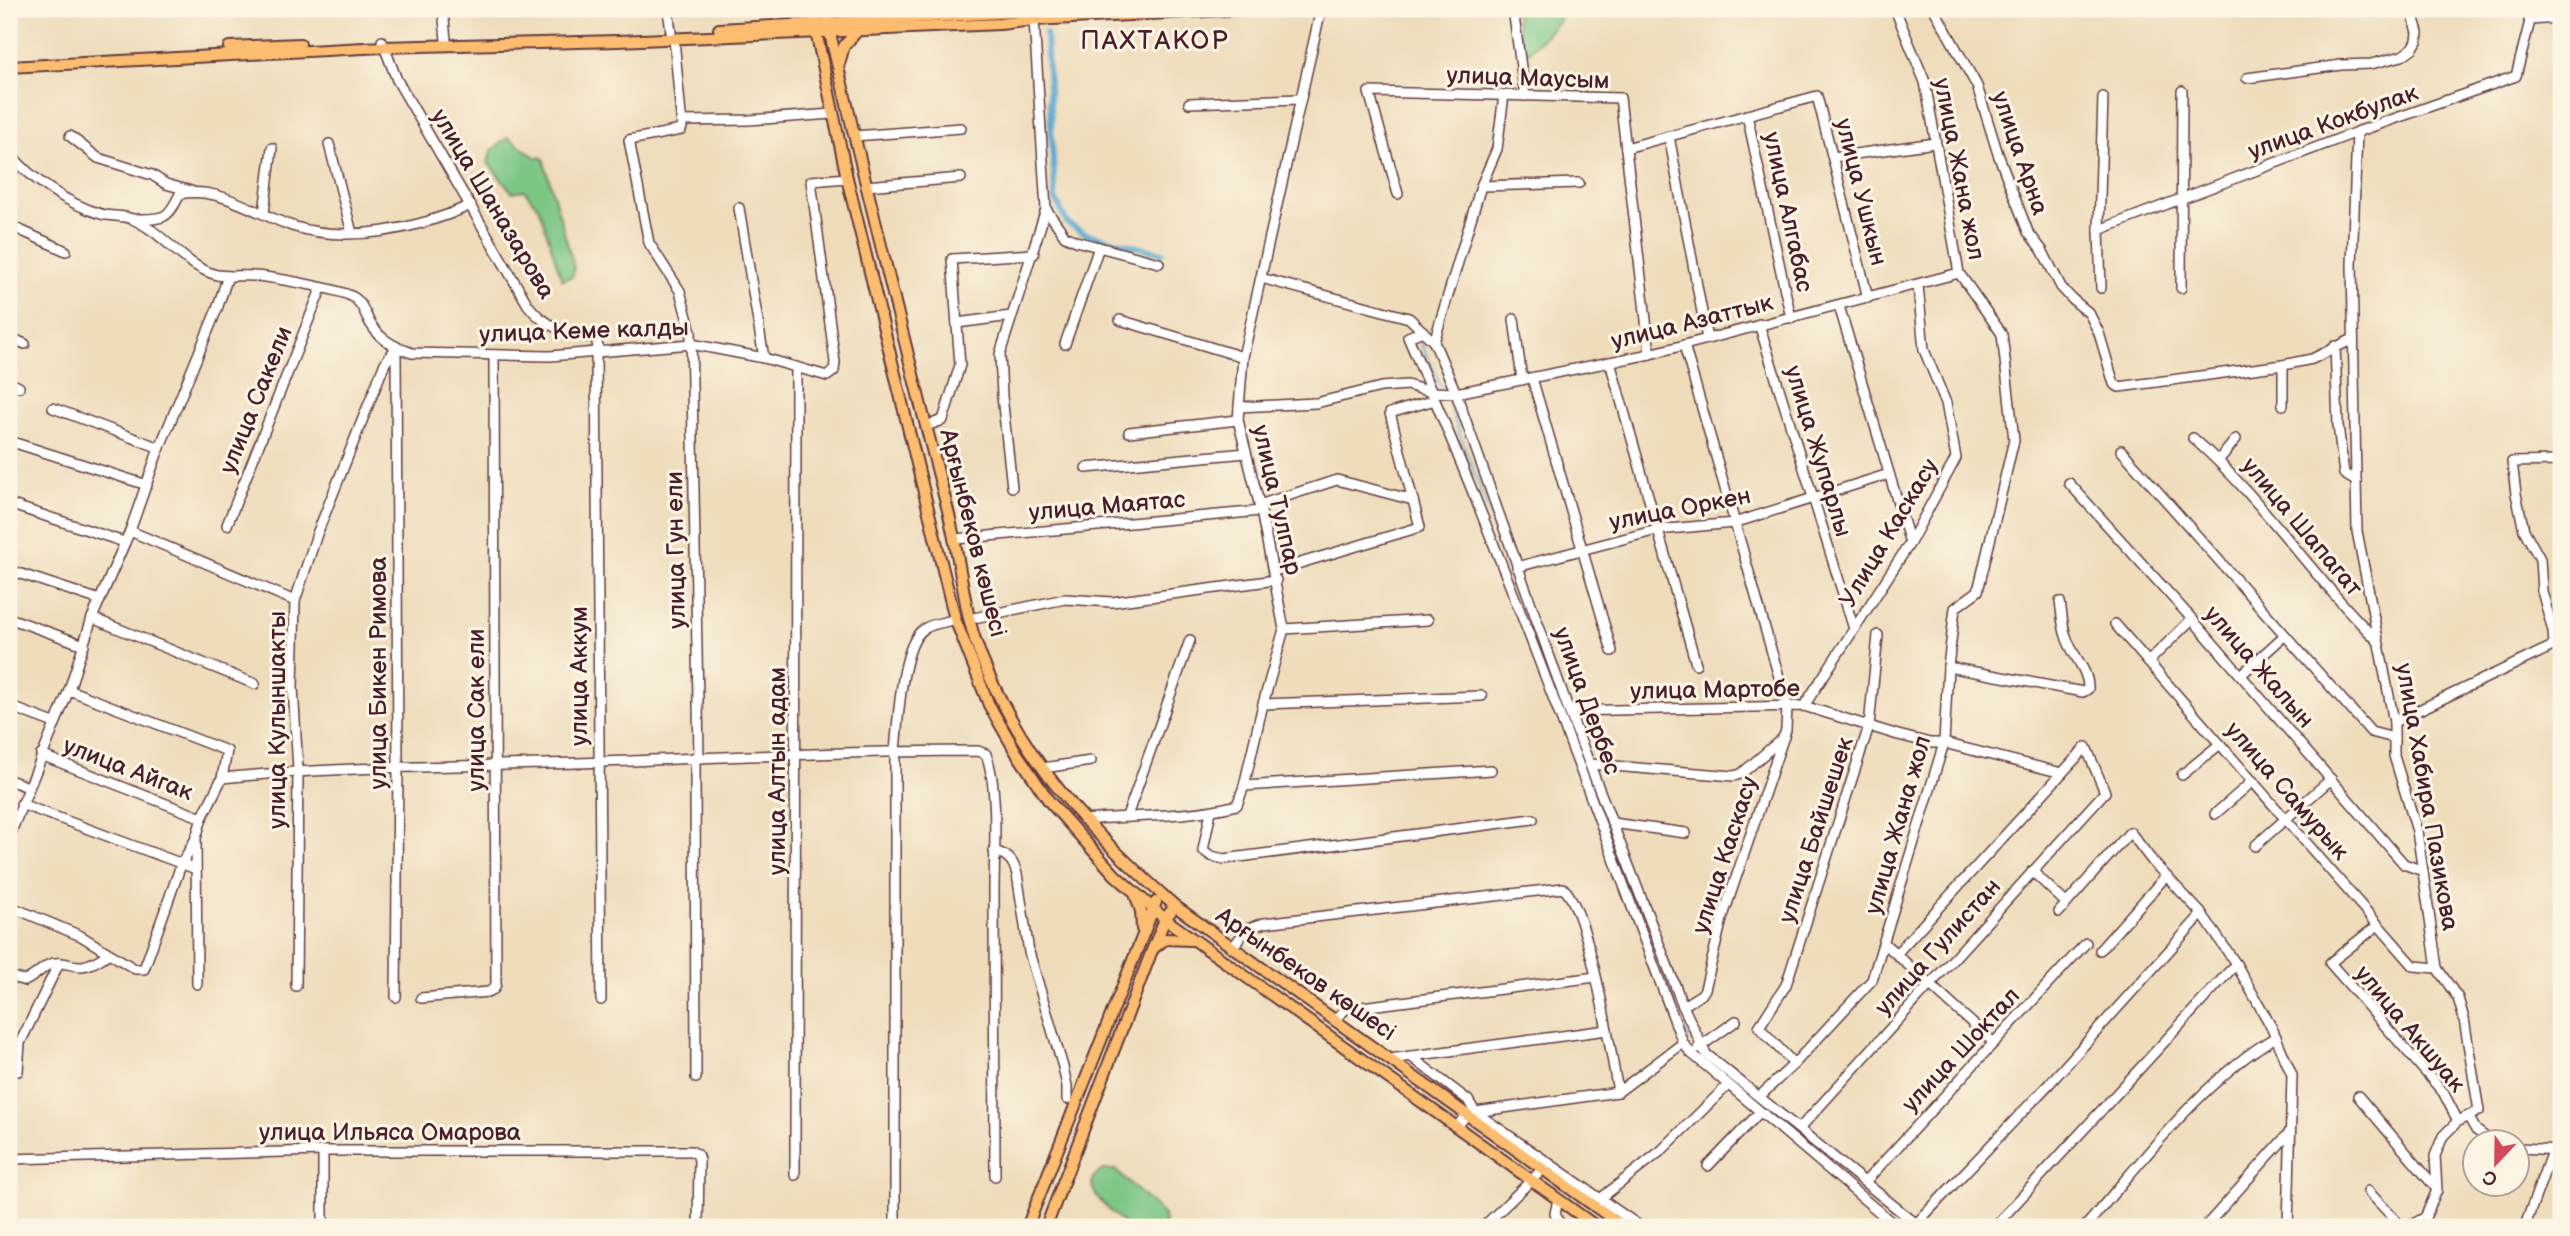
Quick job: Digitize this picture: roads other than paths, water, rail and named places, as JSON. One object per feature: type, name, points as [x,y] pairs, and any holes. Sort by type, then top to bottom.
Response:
[{"type":"main road","points":[[9,60],[269,44],[383,44],[672,35],[1072,9]]},
{"type":"main road","points":[[828,26],[858,30],[1000,24],[1034,13],[1246,9]]},
{"type":"main road","name":"Арғынбеков көшесі","points":[[828,26],[900,329],[956,539],[969,619],[981,655],[1002,699],[1043,768],[1084,820],[1127,865],[1175,906],[1389,1059],[1471,1113],[1624,1227]]},
{"type":"main road","points":[[9,67],[446,40],[796,33],[814,27]]},
{"type":"main road","name":"Арғынбеков көшесі","points":[[814,27],[847,178],[955,619],[989,705],[1016,752],[1049,801],[1115,875],[1165,919],[1597,1227]]},
{"type":"main road","points":[[838,67],[844,46],[858,30]]},
{"type":"main road","points":[[796,33],[820,55]]},
{"type":"main road","points":[[886,332],[900,329]]},
{"type":"main road","points":[[1134,891],[1143,923],[1140,940]]},
{"type":"main road","points":[[1027,1227],[1140,940],[1162,894]]},
{"type":"main road","points":[[1046,1227],[1151,953],[1165,919],[1175,906]]},
{"type":"main road","points":[[1151,953],[1165,939],[1195,941]]},
{"type":"street","points":[[443,9],[446,40]]},
{"type":"street","points":[[668,9],[683,121],[750,120],[832,114]]},
{"type":"street","name":"улица Тулпар","points":[[1244,786],[1284,629],[1275,576],[1238,420],[1243,357],[1321,9]]},
{"type":"street","points":[[1513,9],[1525,96]]},
{"type":"street","name":"улица Жана жол","points":[[1760,1096],[1794,1064],[1872,980],[1944,743],[1948,667],[1955,608],[1978,591],[2014,440],[2001,334],[1959,274],[1925,82],[1895,9]]},
{"type":"street","name":"улица Арна","points":[[1934,9],[1977,86],[2028,232],[2042,250],[2061,287],[2089,313],[2099,333],[2114,384],[2119,387],[2283,365],[2312,359],[2353,338]]},
{"type":"street","points":[[2247,78],[2341,65],[2371,64],[2402,56],[2413,48],[2417,41],[2418,32],[2411,9]]},
{"type":"street","name":"улица Кокбулак","points":[[2099,230],[2357,132],[2516,76],[2533,9]]},
{"type":"street","points":[[1012,487],[1000,354],[1034,254],[1046,209],[1034,13]]},
{"type":"street","points":[[2529,20],[2561,18]]},
{"type":"street","name":"улица Шаназарова","points":[[383,44],[397,80],[537,317],[564,332],[596,338],[596,353]]},
{"type":"street","name":"улица Маусым","points":[[1398,194],[1369,92],[1620,98],[1650,354]]},
{"type":"street","points":[[2180,288],[2182,92]]},
{"type":"street","points":[[1261,278],[1409,317],[1434,342],[1481,186],[1497,149],[1504,95]]},
{"type":"street","name":"улица Ушкын","points":[[1747,115],[1817,96],[1868,298]]},
{"type":"street","points":[[2101,288],[2099,230],[2103,97]]},
{"type":"street","points":[[1189,103],[1300,99]]},
{"type":"street","points":[[1626,148],[1747,115]]},
{"type":"street","name":"улица Алгабас","points":[[1747,115],[1791,318]]},
{"type":"street","name":"улица Гун ели","points":[[683,121],[681,130],[629,139],[649,243],[680,291],[691,332],[697,757],[696,1078]]},
{"type":"street","points":[[854,136],[961,128]]},
{"type":"street","name":"улица Хабира Пазикова","points":[[2357,132],[2352,265],[2357,531],[2394,722],[2394,756],[2417,831],[2437,968],[2458,998],[2464,1019],[2479,1111],[2468,1116]]},
{"type":"street","points":[[70,136],[98,158],[152,175],[166,184],[238,201],[293,226],[319,231],[352,233],[425,223],[471,205]]},
{"type":"street","points":[[1669,136],[1707,338]]},
{"type":"street","points":[[1833,157],[1936,143]]},
{"type":"street","points":[[330,144],[352,233]]},
{"type":"street","points":[[264,213],[272,148]]},
{"type":"street","points":[[9,152],[17,162],[69,200],[101,214],[132,219],[161,219],[170,214],[180,194],[192,192]]},
{"type":"street","points":[[9,178],[17,162]]},
{"type":"street","name":"улица Кеме калды","points":[[396,348],[412,353],[550,356],[691,344],[764,358],[827,376],[834,371],[835,362],[811,181],[847,178]]},
{"type":"street","points":[[866,186],[961,178]]},
{"type":"street","points":[[1481,186],[1579,183]]},
{"type":"street","points":[[740,208],[764,358]]},
{"type":"street","points":[[1046,209],[1065,236],[1159,262]]},
{"type":"street","points":[[132,219],[200,268],[228,276],[257,276],[337,290],[355,298],[372,326],[396,348]]},
{"type":"street","points":[[9,225],[66,250]]},
{"type":"street","points":[[1065,344],[1099,247]]},
{"type":"street","points":[[926,426],[943,420],[960,365],[952,259],[1034,254]]},
{"type":"street","name":"улица Азаттык","points":[[1433,396],[1650,354],[1959,274]]},
{"type":"street","points":[[9,837],[69,690],[92,618],[130,531],[228,276]]},
{"type":"street","name":"Улица Каскасу","points":[[1804,706],[1910,543],[1956,458],[1946,403],[1924,350],[1918,285]]},
{"type":"street","name":"улица Сакели","points":[[227,525],[321,289]]},
{"type":"street","points":[[1839,306],[1910,543]]},
{"type":"street","points":[[957,323],[1011,316]]},
{"type":"street","points":[[1514,319],[1522,380]]},
{"type":"street","points":[[1120,320],[1243,357]]},
{"type":"street","name":"улица Жупарлы","points":[[1759,324],[1854,629]]},
{"type":"street","name":"улица Дербес","points":[[1423,331],[1408,337],[1444,418],[1683,1043],[1728,1085],[1897,1227]]},
{"type":"street","points":[[9,337],[25,344]]},
{"type":"street","name":"улица Дербес","points":[[1434,342],[1456,393],[1569,711],[1683,1006],[1701,1045],[1706,1054],[1918,1226]]},
{"type":"street","points":[[1684,345],[1787,705]]},
{"type":"street","points":[[2335,346],[2338,425],[2344,474],[2356,481]]},
{"type":"street","name":"улица Кулыншакты","points":[[296,986],[298,770],[292,687],[295,601],[317,534],[384,363],[396,348]]},
{"type":"street","name":"улица Бикен Римова","points":[[396,348],[396,997]]},
{"type":"street","name":"улица Аккум","points":[[596,353],[601,1000]]},
{"type":"street","name":"улица Сак ели","points":[[421,998],[488,992],[496,984],[494,355]]},
{"type":"street","points":[[1610,362],[1696,664]]},
{"type":"street","points":[[2283,365],[2283,405]]},
{"type":"street","name":"улица Алтын адам","points":[[795,1175],[796,367]]},
{"type":"street","points":[[1532,378],[1612,651]]},
{"type":"street","points":[[9,382],[19,387]]},
{"type":"street","points":[[1239,407],[1316,403],[1381,387],[1407,384],[1433,396]]},
{"type":"street","points":[[969,619],[1065,599],[1112,602],[1275,576],[1420,527],[1390,413],[1433,396]]},
{"type":"street","points":[[53,408],[160,448]]},
{"type":"street","points":[[1129,432],[1238,420]]},
{"type":"street","name":"улица Шапагат","points":[[2193,438],[2219,460],[2348,612],[2379,643]]},
{"type":"street","points":[[2219,460],[2236,439]]},
{"type":"street","points":[[9,441],[147,485]]},
{"type":"street","points":[[2121,450],[2371,732],[2394,738]]},
{"type":"street","points":[[1086,468],[1246,453]]},
{"type":"street","points":[[2394,722],[2558,643],[2542,591],[2540,559],[2522,522],[2512,462],[2561,461]]},
{"type":"street","name":"улица Оркен","points":[[1517,567],[1657,530],[1734,523],[1889,474]]},
{"type":"street","name":"улица Маятас","points":[[956,539],[1260,508],[1337,480],[1412,500]]},
{"type":"street","name":"улица Жалын","points":[[2069,483],[2404,864],[2423,871]]},
{"type":"street","points":[[9,503],[124,542]]},
{"type":"street","points":[[130,531],[295,601]]},
{"type":"street","points":[[9,570],[100,600]]},
{"type":"street","points":[[1948,667],[2083,692],[2088,689],[2088,683],[2066,638],[2060,601]]},
{"type":"street","points":[[9,618],[84,645]]},
{"type":"street","points":[[92,618],[255,684]]},
{"type":"street","points":[[895,1227],[895,751],[903,676],[915,636],[926,627],[955,619]]},
{"type":"street","points":[[1284,629],[1428,620]]},
{"type":"street","points":[[2148,662],[2192,620]]},
{"type":"street","name":"улица Самурык","points":[[2115,624],[2414,966],[2437,968]]},
{"type":"street","name":"улица Байшешек","points":[[1794,1064],[1759,1027],[1786,985],[1869,726],[1878,635]]},
{"type":"street","points":[[2241,676],[2285,635]]},
{"type":"street","points":[[1127,816],[1190,640]]},
{"type":"street","points":[[9,906],[81,936],[135,969],[144,969],[181,865],[222,778],[227,751],[69,690]]},
{"type":"street","points":[[1263,704],[1482,696]]},
{"type":"street","name":"улица Каскасу","points":[[1683,1006],[1702,994],[1705,989],[1722,919],[1784,737],[1787,705]]},
{"type":"street","points":[[9,706],[54,723]]},
{"type":"street","name":"улица Мартобе","points":[[1569,711],[1804,706],[1930,743],[1944,743],[2062,772]]},
{"type":"street","points":[[1590,764],[1733,776],[1741,774],[1784,737]]},
{"type":"street","points":[[2182,775],[2220,744]]},
{"type":"street","name":"улица Гулистан","points":[[1800,1128],[2105,792],[2086,747],[2062,772]]},
{"type":"street","points":[[222,778],[298,770],[697,757],[895,751],[978,751],[986,754],[992,789],[994,851],[995,1176]]},
{"type":"street","name":"улица Айгак","points":[[41,755],[202,818]]},
{"type":"street","points":[[1043,768],[1091,761]]},
{"type":"street","points":[[1084,820],[1187,815],[1211,811],[1237,805],[1244,786],[1491,770]]},
{"type":"street","points":[[1898,953],[2062,772]]},
{"type":"street","points":[[2255,846],[2331,779]]},
{"type":"street","points":[[9,780],[28,787]]},
{"type":"street","points":[[2215,814],[2253,781]]},
{"type":"street","points":[[21,804],[196,869]]},
{"type":"street","points":[[1211,811],[1203,850],[1211,856],[1224,859],[1533,818]]},
{"type":"street","points":[[1612,823],[1686,833]]},
{"type":"street","points":[[2059,912],[2130,832],[2202,914],[2236,964],[2276,1037],[2292,1075],[2288,1227]]},
{"type":"street","points":[[196,838],[197,984]]},
{"type":"street","points":[[994,851],[1006,855],[1013,862],[1017,874],[1029,952],[1063,1068],[1067,1099]]},
{"type":"street","points":[[2032,871],[2066,903]]},
{"type":"street","points":[[2100,950],[2166,876]]},
{"type":"street","points":[[1232,948],[1247,929],[1264,923],[1563,888],[1569,892],[1579,912],[1596,976],[1618,1092]]},
{"type":"street","points":[[1918,1226],[2202,914]]},
{"type":"street","name":"улица Акшуак","points":[[2378,925],[2330,963],[2443,1091],[2458,1121]]},
{"type":"street","points":[[1884,943],[1994,1042]]},
{"type":"street","name":"улица Шоктал","points":[[1865,1182],[2086,943]]},
{"type":"street","points":[[9,976],[25,981],[43,972],[48,965],[59,963],[81,966],[93,963],[108,954]]},
{"type":"street","points":[[9,1072],[18,1071],[20,1043],[59,963]]},
{"type":"street","points":[[1994,1227],[2236,964]]},
{"type":"street","points":[[1334,1020],[1346,1009],[1596,976]]},
{"type":"street","points":[[1691,1053],[1736,1021]]},
{"type":"street","points":[[1389,1059],[1607,1030]]},
{"type":"street","points":[[2085,1227],[2147,1155],[2204,1095],[2236,1064],[2276,1037]]},
{"type":"street","points":[[1457,1127],[1471,1113],[1618,1092],[1683,1043]]},
{"type":"street","points":[[1410,1056],[1468,1100],[1471,1113],[1641,1227]]},
{"type":"street","points":[[1600,1199],[1662,1150],[1728,1085]]},
{"type":"street","points":[[2358,1096],[2437,1190]]},
{"type":"street","points":[[1708,1166],[1760,1112]]},
{"type":"street","points":[[2368,1191],[2402,1227],[2423,1223],[2437,1190],[2435,1156],[2443,1136],[2458,1121],[2468,1116],[2475,1128]]},
{"type":"street","points":[[2206,1227],[2290,1132]]},
{"type":"street","points":[[2526,1223],[2557,1150],[2532,1149]]},
{"type":"street","points":[[323,1150],[323,1227]]},
{"type":"street","name":"улица Ильяса Омарова","points":[[9,1159],[323,1150],[691,1151],[697,1154],[699,1160],[698,1227]]},
{"type":"street","points":[[1483,1227],[1543,1169]]},
{"type":"street","points":[[1558,1199],[1555,1213],[1562,1227]]},
{"type":"waterway","points":[[1046,33],[1055,198],[1067,223],[1086,234],[1162,253]]},
{"type":"waterway","points":[[1384,318],[1411,326]]},
{"type":"waterway","points":[[1419,339],[1442,389]]},
{"type":"waterway","points":[[1446,397],[1561,704]]},
{"type":"waterway","points":[[1564,712],[1689,1041]]},
{"type":"district","name":"ПАХТАКОР","points":[[1155,41]]}]
